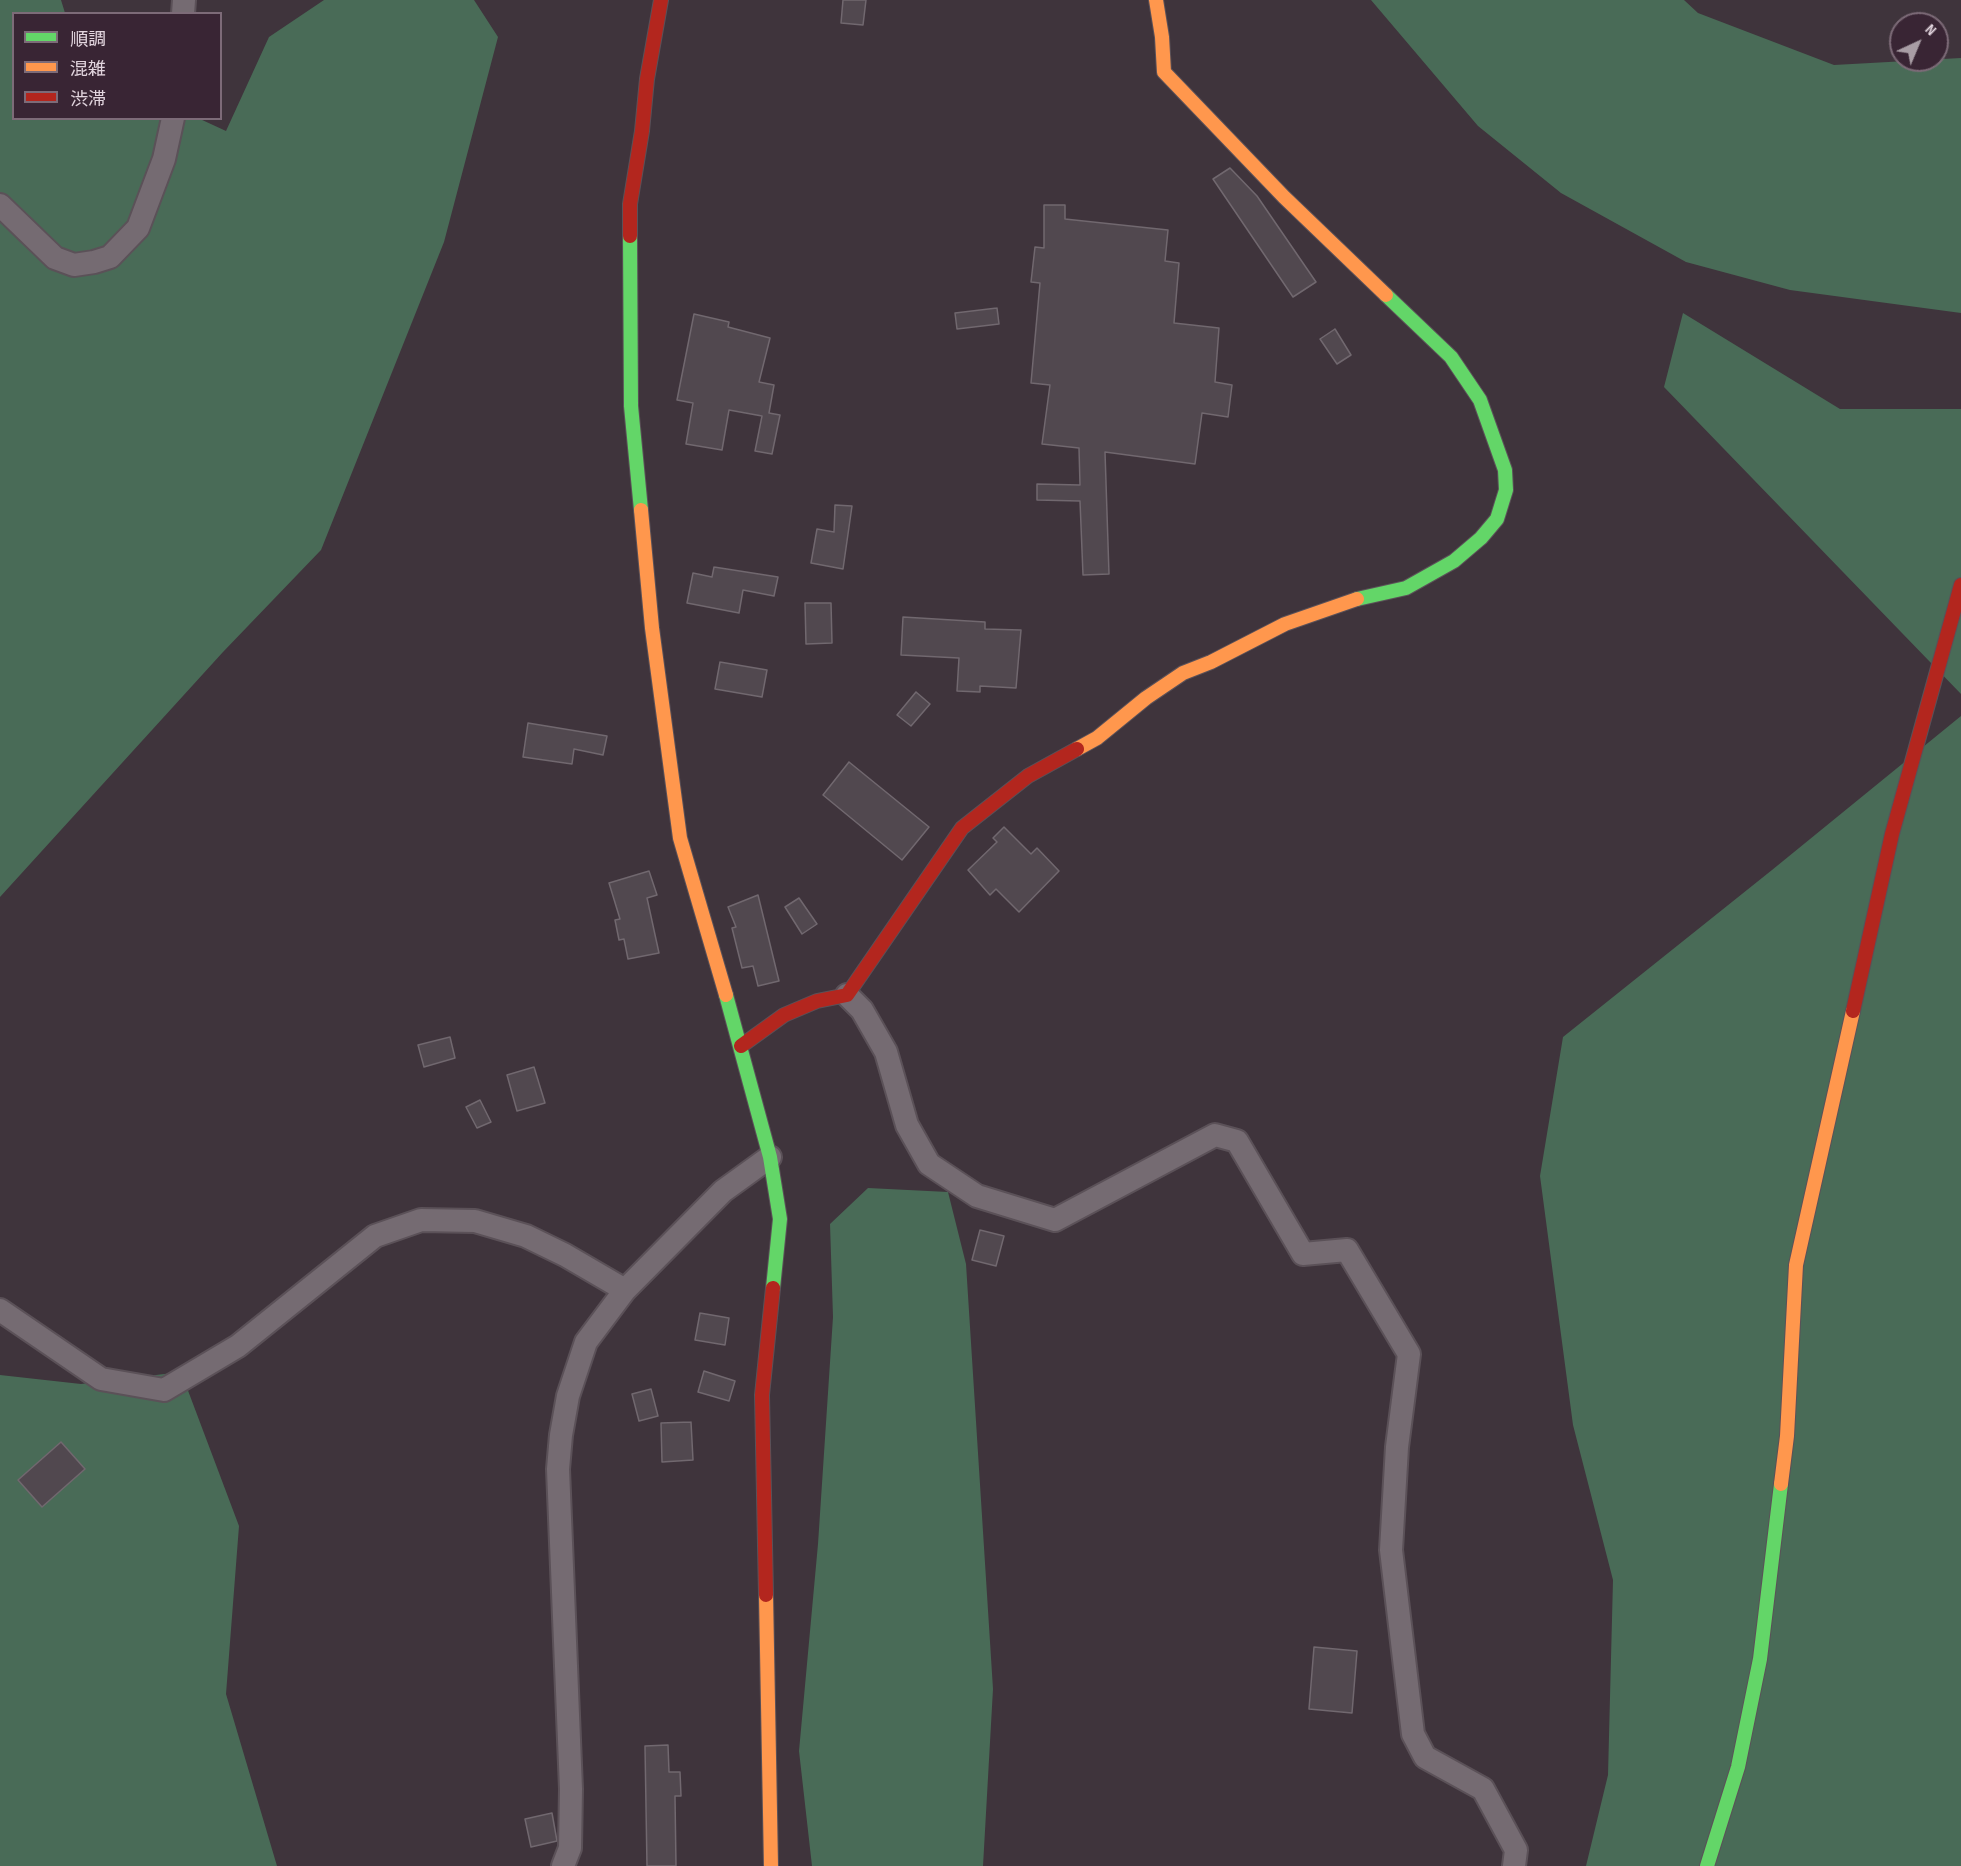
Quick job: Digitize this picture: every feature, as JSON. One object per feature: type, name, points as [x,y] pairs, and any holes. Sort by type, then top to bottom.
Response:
[{"type":"street","points":[[660,0],[630,204],[631,406],[652,628],[680,838],[741,1046],[770,1157],[780,1219],[762,1395],[771,1866]]},
{"type":"street","points":[[741,1046],[784,1015],[817,1001],[847,994],[962,828],[1028,776],[1097,738],[1146,698],[1183,673],[1211,662],[1285,624],[1345,602],[1406,588],[1454,561],[1481,538],[1497,519],[1506,490],[1505,470],[1480,400],[1451,357],[1284,197],[1164,72],[1162,37],[1156,0]]},
{"type":"street","points":[[0,205],[55,258],[74,265],[110,257],[138,228],[164,159],[173,120]]},
{"type":"street","points":[[1707,1866],[1738,1767],[1760,1659],[1787,1436],[1796,1265],[1892,834],[1961,585]]},
{"type":"street","points":[[847,994],[862,1010],[886,1052],[907,1125],[929,1164],[977,1196],[1055,1220],[1215,1135],[1237,1141],[1303,1254],[1347,1250],[1409,1354],[1397,1447],[1391,1550],[1413,1734],[1425,1757],[1483,1789],[1516,1850],[1514,1866]]},
{"type":"street","points":[[563,1866],[570,1848],[571,1789],[558,1469],[568,1396],[586,1342],[625,1290],[723,1191],[770,1157]]},
{"type":"street","points":[[0,1310],[101,1379],[164,1390],[238,1346],[375,1236],[421,1220],[475,1221],[526,1236],[565,1255],[625,1290]]},
{"type":"green space","points":[[0,0],[61,0],[65,12],[12,12],[12,120],[202,120],[226,131],[269,37],[324,0],[474,0],[498,37],[444,242],[321,550],[223,652],[0,897]]},
{"type":"green space","points":[[1371,0],[1684,0],[1698,13],[1834,65],[1889,62],[1889,72],[1949,72],[1949,59],[1961,58],[1961,313],[1790,290],[1686,262],[1561,193],[1478,126]]},
{"type":"green space","points":[[1683,313],[1840,409],[1961,409],[1961,694],[1664,387]]},
{"type":"green space","points":[[1961,716],[1961,1866],[1586,1866],[1608,1775],[1613,1580],[1573,1425],[1540,1176],[1563,1037]]},
{"type":"green space","points":[[868,1188],[948,1192],[966,1264],[993,1689],[983,1866],[812,1866],[799,1751],[818,1544],[833,1317],[830,1224]]},
{"type":"green space","points":[[181,1372],[239,1526],[226,1694],[277,1866],[0,1866],[0,1375],[81,1384]]},
{"type":"building","points":[[843,0],[866,0],[863,25],[841,23]]},
{"type":"building","points":[[1230,168],[1257,196],[1316,282],[1293,297],[1213,179]]},
{"type":"building","points":[[1044,205],[1065,205],[1065,219],[1168,230],[1165,261],[1179,263],[1174,323],[1219,328],[1215,382],[1232,385],[1228,417],[1202,413],[1195,464],[1105,452],[1109,574],[1083,575],[1080,501],[1037,500],[1037,484],[1080,485],[1079,448],[1042,444],[1050,385],[1031,383],[1040,283],[1031,282],[1035,247],[1044,248]]},
{"type":"building","points":[[997,308],[999,324],[957,329],[955,313]]},
{"type":"building","points":[[694,314],[729,322],[728,327],[770,338],[759,382],[774,385],[769,413],[780,415],[772,454],[755,451],[762,416],[729,410],[722,450],[686,444],[693,403],[677,400]]},
{"type":"building","points":[[1335,329],[1351,355],[1337,364],[1320,339]]},
{"type":"building","points":[[835,505],[852,506],[843,569],[811,563],[817,529],[834,532]]},
{"type":"building","points":[[714,567],[778,577],[774,596],[743,590],[739,613],[687,603],[693,573],[712,577]]},
{"type":"building","points":[[805,603],[831,603],[832,643],[806,644]]},
{"type":"building","points":[[903,617],[985,622],[985,629],[1021,630],[1016,688],[980,686],[980,692],[957,691],[959,658],[901,655]]},
{"type":"building","points":[[720,662],[767,670],[762,697],[715,689]]},
{"type":"building","points":[[916,692],[930,704],[911,726],[897,715]]},
{"type":"building","points":[[528,723],[607,736],[603,755],[574,749],[572,764],[523,757]]},
{"type":"building","points":[[849,762],[929,827],[902,860],[823,795]]},
{"type":"building","points":[[1004,827],[1031,854],[1037,848],[1059,871],[1019,912],[996,889],[990,895],[968,870],[997,842],[993,838]]},
{"type":"building","points":[[649,871],[657,895],[647,898],[659,953],[628,959],[624,939],[619,940],[615,920],[620,919],[609,883]]},
{"type":"building","points":[[758,895],[779,981],[758,986],[753,966],[742,968],[732,928],[736,927],[728,907]]},
{"type":"building","points":[[799,898],[817,924],[802,934],[785,907]]},
{"type":"building","points":[[450,1037],[455,1058],[424,1067],[418,1045]]},
{"type":"building","points":[[534,1067],[545,1103],[517,1111],[507,1075]]},
{"type":"building","points":[[480,1100],[491,1122],[477,1128],[466,1107]]},
{"type":"building","points":[[980,1230],[1004,1236],[996,1266],[972,1260]]},
{"type":"building","points":[[700,1313],[729,1318],[725,1345],[695,1340]]},
{"type":"building","points":[[704,1371],[735,1381],[729,1401],[698,1392]]},
{"type":"building","points":[[651,1389],[658,1416],[639,1421],[632,1394]]},
{"type":"building","points":[[691,1422],[693,1460],[662,1462],[661,1423]]},
{"type":"building","points":[[61,1442],[85,1469],[42,1507],[18,1480]]},
{"type":"building","points":[[1314,1647],[1357,1651],[1352,1713],[1309,1709]]},
{"type":"building","points":[[668,1745],[669,1772],[680,1772],[681,1796],[675,1796],[676,1866],[647,1866],[645,1746]]},
{"type":"building","points":[[552,1813],[557,1841],[531,1847],[525,1819]]},
{"type":"traffic: fast","points":[[630,236],[631,406],[641,510]]},
{"type":"traffic: fast","points":[[1357,599],[1406,588],[1454,561],[1481,538],[1497,519],[1506,490],[1505,470],[1480,400],[1451,357],[1386,295]]},
{"type":"traffic: fast","points":[[726,995],[770,1157],[780,1219],[773,1288]]},
{"type":"traffic: fast","points":[[1707,1866],[1738,1767],[1760,1659],[1781,1484]]},
{"type":"traffic: slow","points":[[1156,0],[1162,37],[1164,72],[1284,197],[1386,295]]},
{"type":"traffic: slow","points":[[641,510],[652,628],[680,838],[726,995]]},
{"type":"traffic: slow","points":[[1077,749],[1097,738],[1146,698],[1183,673],[1211,662],[1285,624],[1357,599]]},
{"type":"traffic: slow","points":[[1781,1484],[1787,1436],[1796,1265],[1853,1011]]},
{"type":"traffic: slow","points":[[766,1595],[771,1866]]},
{"type":"traffic: jam","points":[[630,236],[630,204],[642,131],[647,79],[661,0]]},
{"type":"traffic: jam","points":[[1853,1011],[1892,834],[1961,585]]},
{"type":"traffic: jam","points":[[741,1046],[784,1015],[817,1001],[847,995],[962,828],[1028,776],[1077,749]]},
{"type":"traffic: jam","points":[[766,1595],[762,1395],[773,1288]]}]
